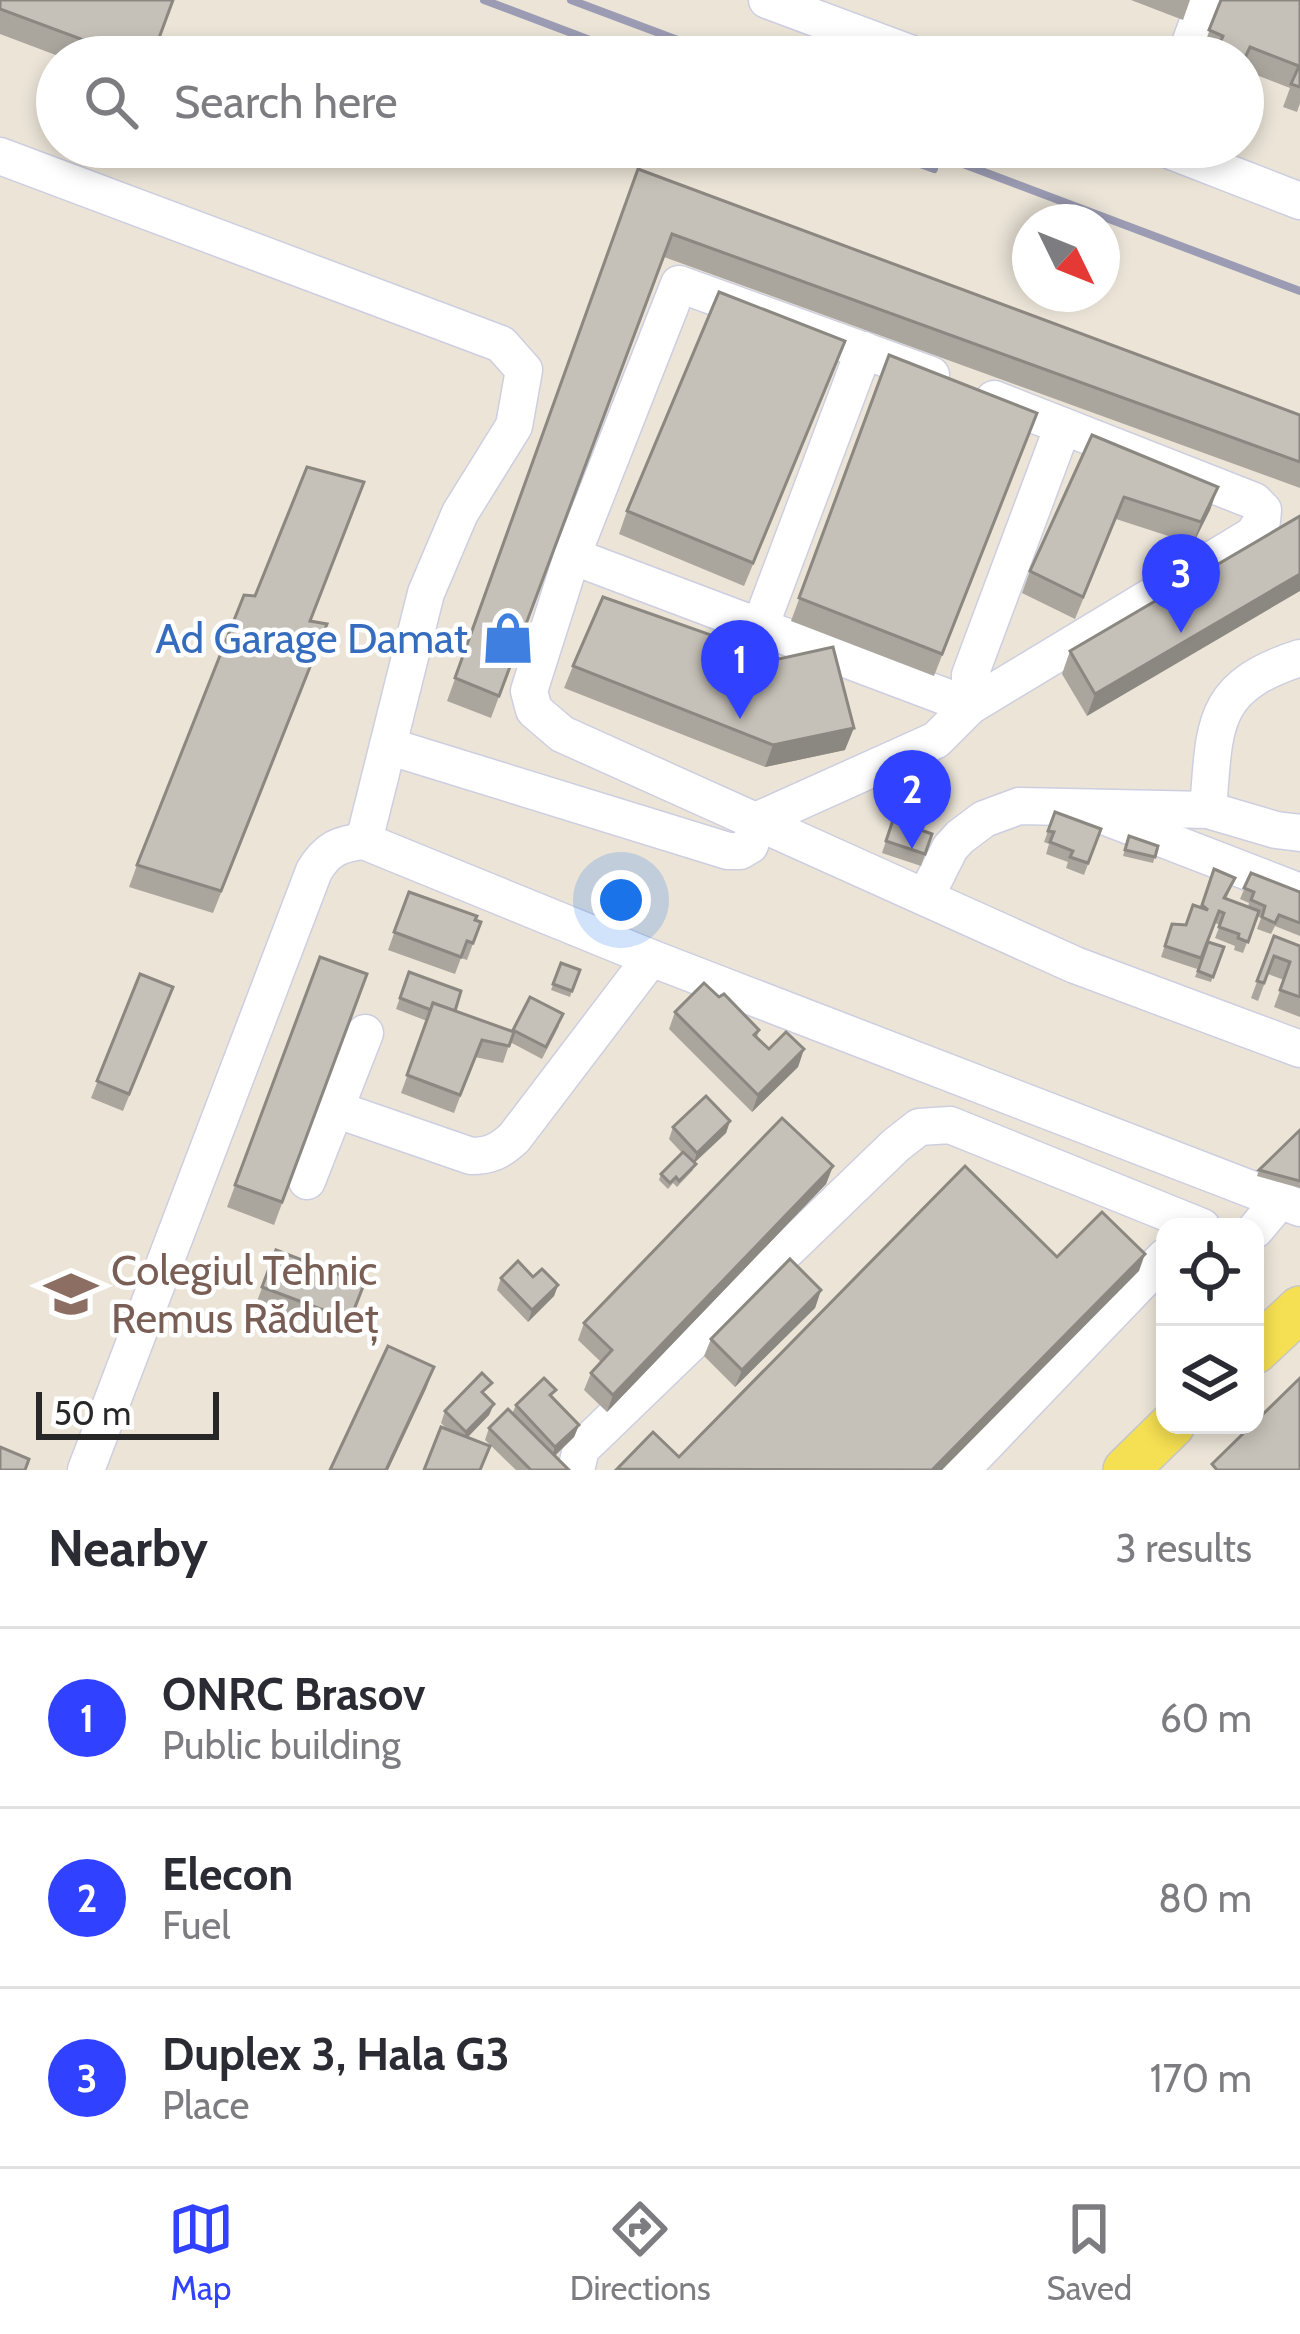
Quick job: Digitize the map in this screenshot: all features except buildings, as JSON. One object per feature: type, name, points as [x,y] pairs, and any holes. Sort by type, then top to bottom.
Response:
[{"type":"main road","points":[[1264,1343],[1300,1309]]},
{"type":"main road","points":[[1126,1470],[1163,1434]]},
{"type":"street","points":[[767,0],[864,36]]},
{"type":"street","points":[[1193,36],[1206,0]]},
{"type":"street","points":[[0,156],[501,344],[524,370],[514,426],[460,513],[426,593],[364,841]]},
{"type":"street","points":[[1215,168],[1300,201]]},
{"type":"street","points":[[388,746],[740,851],[750,845],[758,820],[936,740],[970,706],[1252,535],[1262,521],[1264,509],[1254,501],[679,284],[572,556],[529,691],[534,710],[562,734],[758,820],[1075,965],[1300,1049]]},
{"type":"street","points":[[761,624],[864,350]]},
{"type":"street","points":[[970,706],[970,675],[1063,426]]},
{"type":"street","points":[[572,556],[970,706]]},
{"type":"street","points":[[1208,810],[1214,741],[1230,699],[1252,677],[1300,658]]},
{"type":"street","points":[[926,896],[950,848],[984,819],[1019,806],[1208,810],[1276,830],[1300,832]]},
{"type":"street","points":[[1075,806],[1300,892]]},
{"type":"street","points":[[86,1470],[314,871],[339,844],[364,841],[651,958],[1290,1204]]},
{"type":"street","points":[[335,1109],[471,1156],[501,1150],[651,958]]},
{"type":"street","points":[[307,1181],[365,1034]]},
{"type":"street","points":[[576,1470],[581,1448],[919,1127],[950,1125],[1178,1218]]},
{"type":"street","points":[[1264,1223],[1290,1204]]},
{"type":"street","points":[[962,1470],[1156,1266]]},
{"type":"railway","points":[[484,0],[579,36]]},
{"type":"railway","points":[[571,0],[667,36]]},
{"type":"railway","points":[[974,168],[1300,291]]},
{"type":"place","name":"Duplex 3, Hala G3","points":[[1181,633]]},
{"type":"place","name":"Ad Garage Damat","points":[[508,638]]},
{"type":"place","name":"ONRC Brasov","points":[[740,719]]},
{"type":"place","name":"Elecon","points":[[912,849]]},
{"type":"place","name":"Colegiul Tehnic Remus Răduleț","points":[[71,1294]]}]
